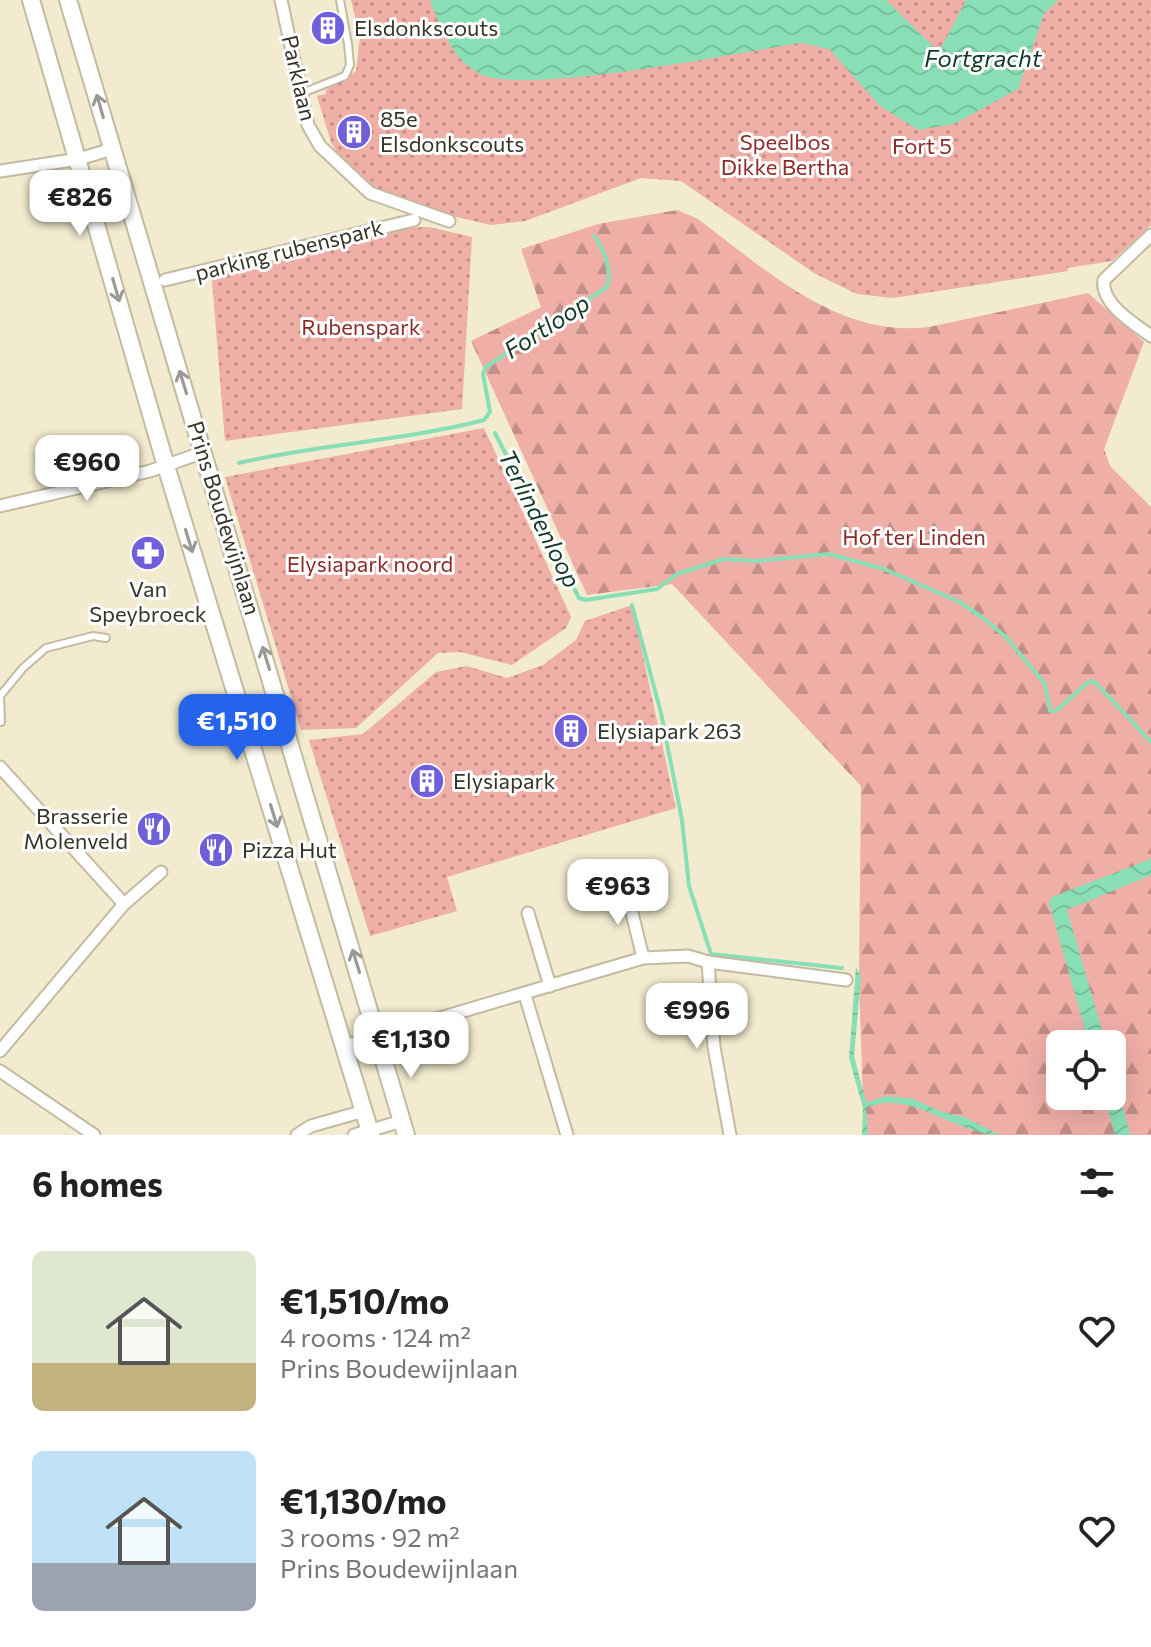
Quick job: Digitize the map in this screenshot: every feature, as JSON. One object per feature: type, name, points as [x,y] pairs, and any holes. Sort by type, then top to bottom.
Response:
[{"type":"main road","name":"Prins Boudewijnlaan","points":[[31,0],[166,466],[345,1046],[364,1111],[364,1133]]},
{"type":"main road","name":"Prins Boudewijnlaan","points":[[68,0],[404,1128]]},
{"type":"street","name":"Parklaan","points":[[281,0],[301,94],[314,137],[361,188],[449,221]]},
{"type":"street","points":[[0,171],[79,159],[112,149]]},
{"type":"street","name":"parking rubenspark","points":[[165,280],[414,220]]},
{"type":"street","points":[[1151,235],[1104,280],[1102,288],[1107,299],[1151,336]]},
{"type":"street","points":[[0,506],[166,466],[204,452]]},
{"type":"street","points":[[0,767],[124,904]]},
{"type":"street","points":[[0,1051],[124,904],[161,872]]},
{"type":"street","points":[[626,888],[643,958]]},
{"type":"street","points":[[528,913],[550,986]]},
{"type":"street","points":[[345,1046],[643,958],[688,956],[708,962],[846,980]]},
{"type":"street","points":[[708,962],[714,1047],[730,1135]]},
{"type":"street","points":[[525,995],[567,1135]]},
{"type":"street","points":[[0,1071],[94,1135]]},
{"type":"street","points":[[297,1135],[311,1126],[364,1111]]},
{"type":"street","name":"Prins Boudewijnlaan","points":[[364,1133],[404,1128]]},
{"type":"lane","points":[[301,94],[345,76],[350,65],[340,0]]},
{"type":"lane","points":[[1,722],[0,696],[23,668],[46,648],[93,636],[106,638]]},
{"type":"green space","name":"Fort 5","points":[[351,0],[1151,0],[1151,225],[1112,261],[1067,268],[1068,271],[893,298],[857,294],[814,273],[681,181],[641,178],[525,221],[491,225],[444,214],[369,186],[345,166],[331,142],[317,96],[326,94],[326,90],[356,71],[360,37]]},
{"type":"green space","name":"Hof ter Linden","points":[[677,210],[698,219],[805,296],[864,322],[896,328],[929,327],[1088,293],[1144,342],[1104,449],[1110,466],[1151,507],[1151,1135],[864,1135],[859,979],[861,786],[672,584],[587,595],[471,341],[541,307],[521,249],[598,224]]},
{"type":"green space","name":"Rubenspark","points":[[429,227],[472,237],[462,409],[225,441],[211,268],[319,240],[373,231]]},
{"type":"green space","name":"Elysiapark noord","points":[[484,428],[571,617],[566,628],[512,665],[460,652],[438,653],[356,728],[301,730],[225,477]]},
{"type":"green space","points":[[632,605],[676,808],[447,877],[457,911],[370,936],[309,740],[363,734],[436,672],[467,666],[507,678],[543,665],[576,640],[585,621]]},
{"type":"water","name":"Fortgracht","points":[[430,0],[886,0],[939,52],[966,0],[1058,0],[1044,14],[1018,89],[954,124],[918,130],[880,106],[829,49],[801,43],[585,76],[540,80],[504,79],[480,74],[455,51]]},
{"type":"water","points":[[1151,859],[1151,875],[1067,910],[1102,1030],[1085,1030],[1049,902],[1052,897]]},
{"type":"water","points":[[856,967],[861,977],[854,1056],[866,1102],[887,1096],[913,1099],[942,1112],[964,1117],[1000,1135],[966,1128],[916,1107],[883,1103],[866,1108],[868,1135],[862,1135],[863,1108],[849,1058]]},
{"type":"water","points":[[1108,1110],[1124,1110],[1131,1135],[1115,1135]]},
{"type":"waterway","name":"Fortloop","points":[[239,463],[484,420],[490,412],[483,374],[486,367],[607,287],[606,260],[594,236]]},
{"type":"waterway","name":"Terlindenloop","points":[[495,433],[579,598],[586,600],[657,589],[677,574],[724,559],[758,561],[829,554],[884,569],[960,602],[1006,637],[1045,684],[1050,711],[1056,711],[1087,683],[1094,681],[1151,742]]},
{"type":"waterway","points":[[632,605],[661,713],[682,820],[689,886],[711,954],[842,968]]},
{"type":"place","name":"Elsdonkscouts","points":[[328,28]]},
{"type":"place","name":"85e Elsdonkscouts","points":[[354,132]]},
{"type":"place","name":"Van Speybroeck","points":[[148,553]]},
{"type":"place","name":"Elysiapark 263","points":[[571,731]]},
{"type":"place","name":"Elysiapark","points":[[427,781]]},
{"type":"place","name":"Brasserie Molenveld","points":[[154,829]]},
{"type":"place","name":"Pizza Hut","points":[[216,850]]},
{"type":"park label","name":"Speelbos Dikke Bertha","points":[[785,154]]}]
